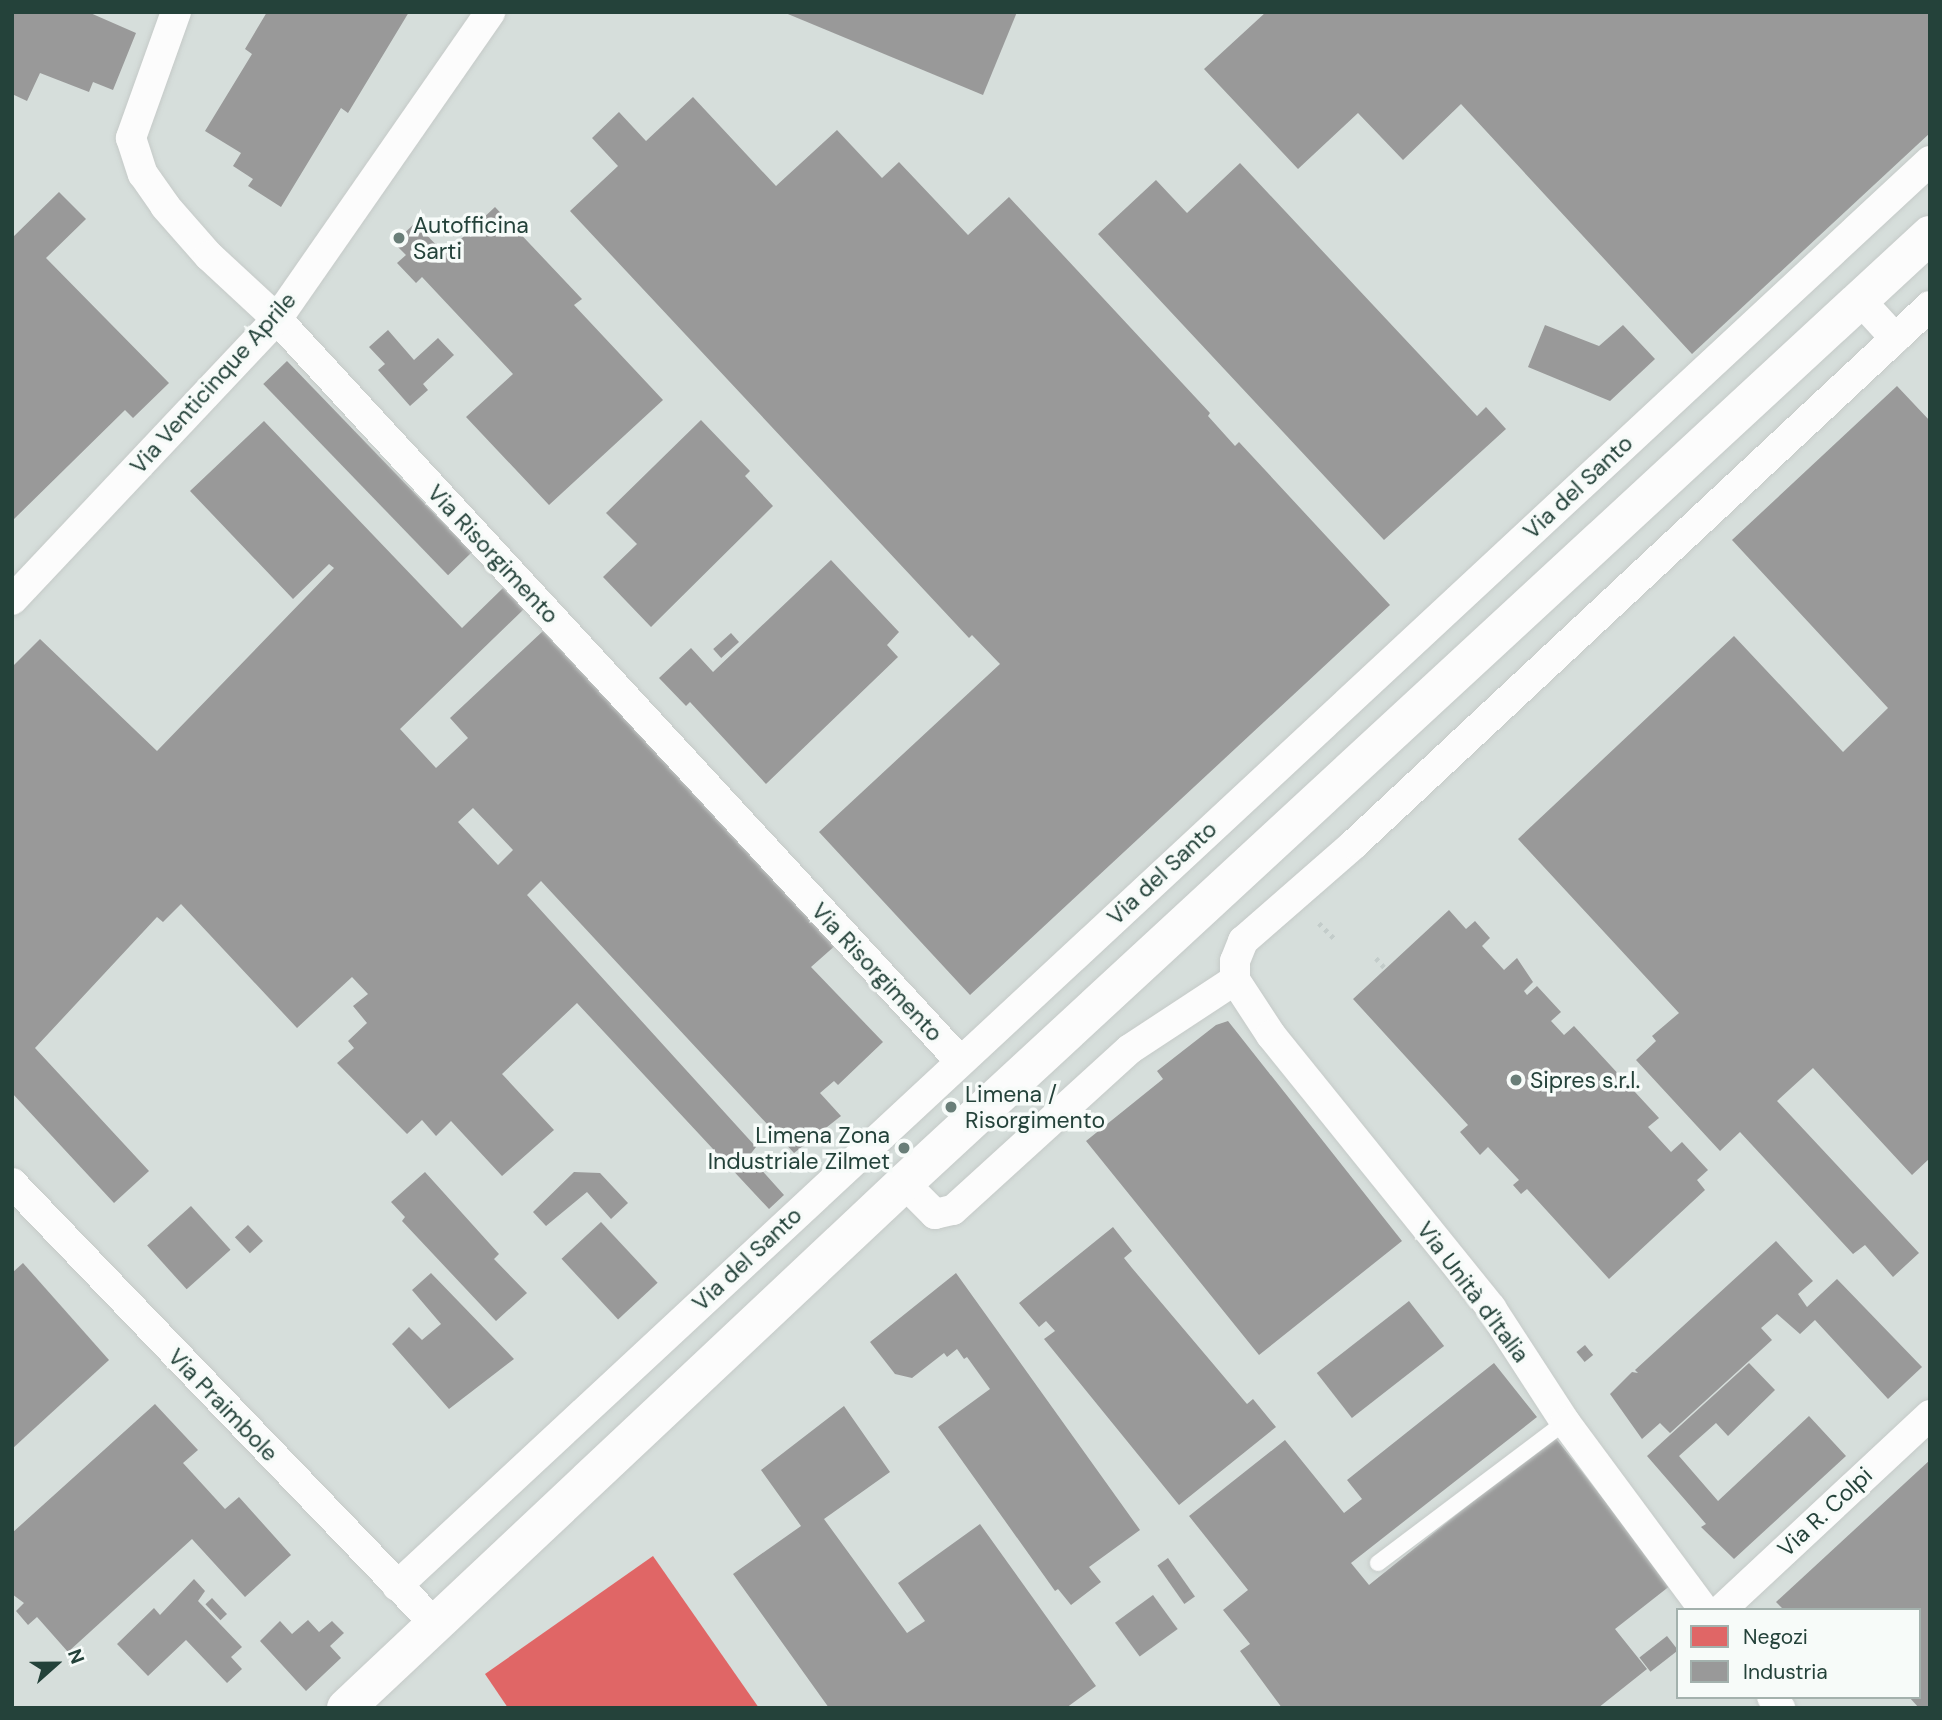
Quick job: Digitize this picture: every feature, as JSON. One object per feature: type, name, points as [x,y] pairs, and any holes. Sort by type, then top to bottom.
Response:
[{"type":"street","name":"Via Risorgimento","points":[[176,12],[131,138],[143,174],[209,256],[277,319],[960,1061]]},
{"type":"street","name":"Via Venticinque Aprile","points":[[12,600],[277,319],[490,12]]},
{"type":"street","name":"Via del Santo","points":[[397,1586],[1930,161]]},
{"type":"street","points":[[346,1708],[904,1183],[1930,235]]},
{"type":"street","points":[[1860,300],[1895,338]]},
{"type":"street","points":[[904,1183],[935,1214],[953,1210],[1130,1049],[1235,980],[1235,961],[1243,941],[1354,844],[1930,306]]},
{"type":"street","name":"Via Unità d'Italia","points":[[1235,980],[1271,1035],[1492,1308],[1565,1422],[1703,1608]]},
{"type":"street","name":"Via Praimbole","points":[[12,1183],[436,1625]]},
{"type":"street","name":"Via R. Colpi","points":[[1723,1608],[1930,1415]]},
{"type":"lane","points":[[1378,1563],[1565,1422]]},
{"type":"path","points":[[1320,923],[1336,940]]},
{"type":"path","points":[[1376,958],[1385,968]]},
{"type":"shaded area","points":[[12,12],[1930,12],[1930,1708],[12,1708]]},
{"type":"building: Negozi","points":[[653,1556],[759,1708],[508,1708],[485,1674]]},
{"type":"building: Industria","points":[[12,12],[88,12],[136,33],[113,90],[93,82],[89,92],[40,73],[27,101],[12,94]]},
{"type":"building: Industria","points":[[267,12],[409,12],[348,113],[341,108],[281,207],[248,186],[253,179],[233,166],[241,153],[205,131],[252,54],[245,49]]},
{"type":"building: Industria","points":[[783,12],[1017,12],[983,95]]},
{"type":"building: Industria","points":[[1266,12],[1930,12],[1930,133],[1692,354],[1461,104],[1403,160],[1358,113],[1298,169],[1204,69]]},
{"type":"building: Industria","points":[[693,97],[776,186],[837,130],[882,178],[899,162],[968,235],[1009,197],[1210,413],[1208,416],[1235,446],[1239,442],[1390,605],[970,995],[819,832],[1000,664],[972,635],[969,638],[570,211],[618,166],[592,138],[619,112],[646,141]]},
{"type":"building: Industria","points":[[1240,163],[1477,416],[1486,407],[1506,429],[1384,540],[1098,234],[1156,180],[1187,213]]},
{"type":"building: Industria","points":[[59,192],[86,219],[46,258],[169,383],[133,418],[125,410],[12,521],[12,238]]},
{"type":"building: Industria","points":[[495,207],[582,299],[574,305],[663,400],[549,505],[466,417],[513,374],[422,277],[416,283],[397,263],[406,255],[394,243],[415,223],[445,254]]},
{"type":"building: Industria","points":[[1545,325],[1599,346],[1623,325],[1655,359],[1610,401],[1528,367]]},
{"type":"building: Industria","points":[[388,330],[414,360],[438,338],[454,355],[423,384],[428,390],[410,406],[378,370],[385,364],[369,347]]},
{"type":"building: Industria","points":[[287,361],[472,552],[448,575],[263,384]]},
{"type":"building: Industria","points":[[1897,386],[1930,421],[1930,1158],[1912,1175],[1813,1068],[1777,1101],[1919,1253],[1893,1277],[1865,1245],[1853,1254],[1740,1132],[1720,1151],[1636,1060],[1656,1041],[1652,1036],[1679,1013],[1518,839],[1734,636],[1843,752],[1888,708],[1732,540]]},
{"type":"building: Industria","points":[[701,420],[750,471],[745,476],[773,506],[651,627],[603,577],[637,544],[606,513]]},
{"type":"building: Industria","points":[[264,421],[462,628],[503,588],[524,609],[400,729],[436,768],[468,738],[450,718],[543,631],[837,944],[811,967],[883,1042],[838,1085],[834,1081],[820,1093],[841,1116],[794,1153],[541,881],[527,895],[756,1147],[749,1156],[784,1195],[769,1209],[577,1003],[502,1074],[554,1130],[502,1176],[451,1121],[436,1136],[422,1120],[407,1134],[337,1063],[354,1048],[348,1041],[367,1023],[353,1006],[368,994],[352,977],[297,1028],[181,904],[163,922],[157,917],[35,1048],[149,1171],[114,1203],[12,1093],[12,667],[40,639],[157,751],[334,568],[329,564],[293,599],[190,491]],"holes":[[[473,808],[513,850],[498,865],[458,822]]]},
{"type":"building: Industria","points":[[831,560],[899,632],[887,645],[898,657],[766,784],[690,702],[686,706],[659,678],[691,648],[713,672]]},
{"type":"building: Industria","points":[[731,633],[739,642],[721,658],[713,649]]},
{"type":"building: Industria","name":"Sipres s.r.l.","points":[[1449,910],[1466,929],[1475,921],[1490,938],[1482,946],[1504,970],[1517,958],[1533,982],[1524,991],[1527,995],[1537,986],[1561,1012],[1551,1021],[1564,1035],[1574,1026],[1659,1118],[1648,1127],[1671,1152],[1682,1142],[1708,1170],[1697,1180],[1705,1190],[1609,1279],[1527,1189],[1521,1194],[1513,1185],[1519,1180],[1488,1147],[1480,1155],[1460,1132],[1468,1125],[1353,999]]},
{"type":"building: Industria","points":[[1228,1021],[1402,1241],[1259,1355],[1086,1141],[1163,1079],[1157,1071],[1216,1025]]},
{"type":"building: Industria","points":[[425,1172],[499,1254],[494,1259],[527,1293],[496,1321],[402,1221],[405,1217],[391,1202]]},
{"type":"building: Industria","points":[[574,1172],[600,1173],[628,1203],[611,1219],[587,1192],[546,1226],[533,1212]]},
{"type":"building: Industria","points":[[191,1206],[230,1250],[187,1289],[147,1245]]},
{"type":"building: Industria","points":[[601,1222],[658,1283],[618,1320],[562,1259]]},
{"type":"building: Industria","points":[[248,1225],[263,1241],[250,1253],[235,1237]]},
{"type":"building: Industria","points":[[1113,1227],[1132,1251],[1124,1258],[1132,1268],[1247,1404],[1253,1399],[1276,1427],[1179,1505],[1044,1339],[1055,1331],[1046,1321],[1039,1327],[1019,1303]]},
{"type":"building: Industria","points":[[1776,1241],[1813,1281],[1798,1294],[1807,1307],[1837,1279],[1922,1367],[1888,1399],[1815,1320],[1800,1334],[1777,1314],[1761,1328],[1772,1340],[1670,1433],[1660,1423],[1642,1439],[1610,1394],[1632,1372],[1638,1373],[1635,1370]]},
{"type":"building: Industria","points":[[23,1263],[109,1360],[12,1449],[12,1273]]},
{"type":"building: Industria","points":[[431,1273],[514,1359],[449,1409],[392,1344],[409,1327],[422,1340],[441,1324],[412,1290]]},
{"type":"building: Industria","points":[[956,1273],[1140,1530],[1089,1567],[1101,1582],[1071,1605],[1058,1589],[1055,1591],[938,1427],[990,1389],[967,1357],[964,1359],[957,1349],[947,1357],[944,1353],[912,1378],[895,1374],[870,1342]]},
{"type":"building: Industria","points":[[1409,1301],[1444,1346],[1352,1418],[1317,1373]]},
{"type":"building: Industria","points":[[1585,1345],[1593,1355],[1585,1362],[1576,1352]]},
{"type":"building: Industria","points":[[1494,1363],[1537,1417],[1351,1563],[1369,1585],[1554,1436],[1671,1585],[1615,1629],[1647,1669],[1598,1708],[1282,1708],[1240,1651],[1250,1644],[1223,1610],[1248,1590],[1189,1516],[1285,1440],[1344,1513],[1362,1499],[1347,1480]]},
{"type":"building: Industria","points":[[1749,1363],[1775,1390],[1728,1436],[1716,1423],[1679,1456],[1718,1501],[1809,1416],[1846,1456],[1734,1559],[1701,1527],[1706,1524],[1647,1456]]},
{"type":"building: Industria","points":[[155,1404],[198,1450],[183,1463],[225,1509],[239,1497],[291,1555],[245,1597],[192,1539],[68,1652],[37,1617],[28,1625],[16,1611],[24,1603],[12,1594],[12,1533]]},
{"type":"building: Industria","points":[[844,1406],[890,1472],[824,1519],[907,1633],[925,1621],[898,1583],[980,1524],[1096,1686],[1066,1708],[829,1708],[733,1574],[801,1526],[761,1470]]},
{"type":"building: Industria","points":[[1930,1460],[1930,1708],[1919,1708],[1911,1699],[1921,1699],[1921,1608],[1782,1608],[1776,1602]]},
{"type":"building: Industria","points":[[1168,1558],[1195,1597],[1184,1604],[1157,1565]]},
{"type":"building: Industria","points":[[194,1579],[205,1591],[198,1601],[242,1647],[231,1657],[242,1669],[227,1683],[186,1640],[148,1676],[117,1644],[154,1608],[160,1615]]},
{"type":"building: Industria","points":[[1153,1595],[1178,1629],[1140,1657],[1115,1623]]},
{"type":"building: Industria","points":[[212,1598],[227,1614],[220,1620],[205,1604]]},
{"type":"building: Industria","points":[[308,1620],[319,1632],[332,1621],[344,1633],[330,1646],[341,1658],[306,1691],[260,1641],[280,1621],[292,1634]]},
{"type":"building: Industria","points":[[1667,1636],[1676,1648],[1676,1652],[1651,1672],[1639,1658]]},
{"type":"place","name":"Autofficina Sarti","points":[[399,238]]},
{"type":"place","name":"Sipres s.r.l.","points":[[1516,1080]]},
{"type":"place","name":"Limena / Risorgimento","points":[[951,1107]]},
{"type":"place","name":"Limena Zona Industriale Zilmet","points":[[904,1148]]}]
